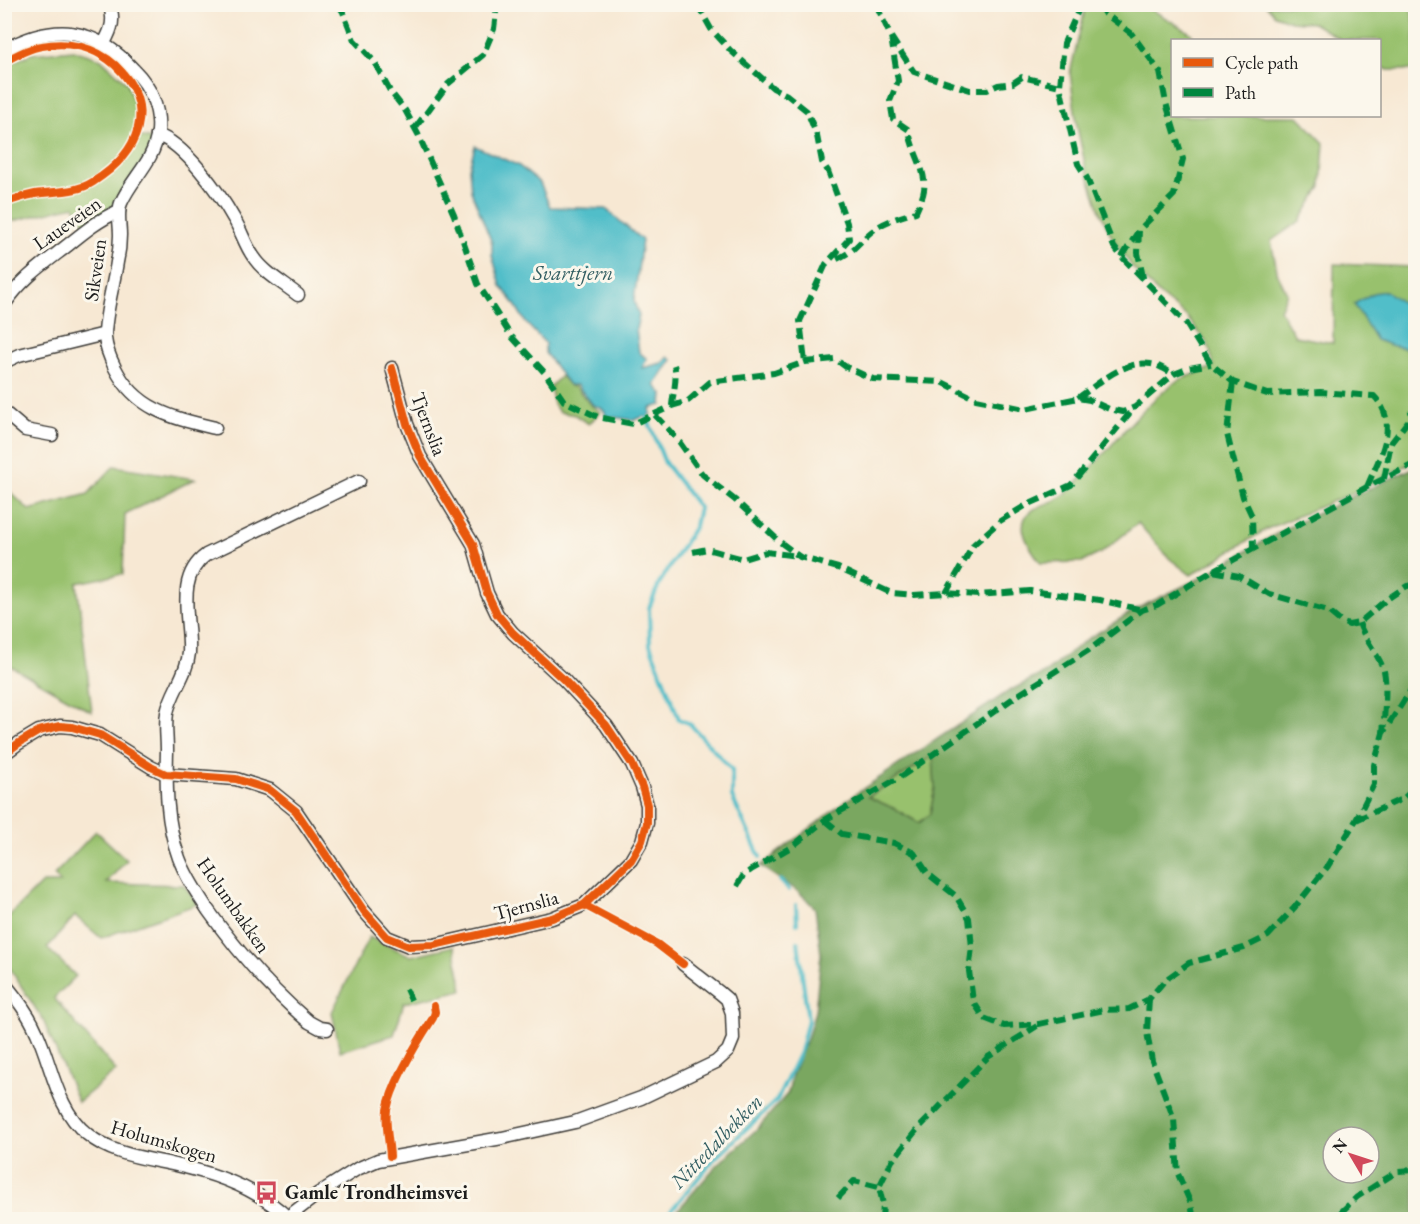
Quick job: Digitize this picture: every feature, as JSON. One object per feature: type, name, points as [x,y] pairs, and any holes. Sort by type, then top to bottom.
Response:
[{"type":"street","points":[[104,43],[113,20],[109,4]]},
{"type":"street","name":"Laueveien","points":[[4,50],[27,39],[52,33],[76,34],[104,43],[132,67],[145,84],[157,112],[157,135],[149,161],[125,196],[119,211],[96,223],[34,271],[4,305]]},
{"type":"street","points":[[157,135],[170,140],[182,150],[232,216],[252,255],[263,268],[298,295]]},
{"type":"street","name":"Sikveien","points":[[119,211],[119,249],[105,334],[106,347],[118,373],[143,403],[173,418],[215,428]]},
{"type":"street","points":[[4,362],[19,355],[105,334]]},
{"type":"street","name":"Tjernslia","points":[[4,754],[39,731],[60,726],[72,727],[100,735],[150,767],[166,774],[237,778],[270,789],[296,811],[364,911],[387,937],[409,946],[434,945],[552,918],[584,905],[631,860],[642,841],[647,823],[647,805],[632,764],[606,725],[563,679],[513,633],[497,614],[486,593],[473,544],[420,456],[407,424],[392,368]]},
{"type":"street","points":[[4,412],[25,430],[52,435]]},
{"type":"street","name":"Holumbakken","points":[[327,1029],[309,1022],[245,959],[192,885],[179,858],[173,838],[166,795],[167,712],[187,663],[189,643],[186,616],[187,592],[190,576],[198,560],[359,482]]},
{"type":"street","points":[[289,1218],[319,1192],[357,1169],[378,1160],[512,1136],[575,1122],[641,1098],[716,1062],[728,1051],[734,1039],[732,1013],[727,999],[683,964]]},
{"type":"street","name":"Holumskogen","points":[[4,983],[22,1006],[38,1034],[65,1106],[76,1124],[88,1135],[118,1152],[179,1166],[241,1185],[272,1203],[289,1218]]},
{"type":"green space","points":[[1086,5],[1144,5],[1191,33],[1194,39],[1171,39],[1171,117],[1299,117],[1324,143],[1321,187],[1300,221],[1271,241],[1278,275],[1287,293],[1280,310],[1295,336],[1333,343],[1334,264],[1415,267],[1415,461],[1357,491],[1267,529],[1191,575],[1170,559],[1138,523],[1101,553],[1082,562],[1041,563],[1027,542],[1023,530],[1028,514],[1064,495],[1158,396],[1178,381],[1214,366],[1208,344],[1186,316],[1161,296],[1133,268],[1113,239],[1101,214],[1086,169],[1077,126],[1070,73]]},
{"type":"green space","points":[[1266,5],[1410,5],[1415,24],[1415,70],[1388,70],[1381,66],[1381,39],[1339,39],[1313,23],[1291,21],[1275,15]]},
{"type":"green space","points":[[73,50],[101,59],[127,83],[139,116],[134,135],[156,140],[119,202],[86,227],[74,206],[5,223],[4,66],[31,54]]},
{"type":"green space","points":[[561,376],[571,387],[575,386],[600,412],[589,424],[575,415],[559,412],[554,405],[550,387]]},
{"type":"green space","points":[[114,466],[195,479],[125,514],[123,574],[77,583],[92,712],[5,663],[5,487],[29,510],[88,494]]},
{"type":"green space","points":[[1415,467],[1415,1219],[670,1219],[716,1166],[758,1128],[788,1093],[792,1075],[807,1039],[815,1011],[821,954],[815,908],[799,892],[760,866],[855,794],[1009,691],[1046,672],[1084,641],[1136,609],[1200,578],[1288,527]],"holes":[[[933,756],[935,788],[930,814],[919,823],[868,797]]]},
{"type":"green space","points":[[933,755],[935,788],[930,814],[919,823],[868,797]]},
{"type":"green space","points":[[96,831],[127,860],[106,883],[184,885],[198,904],[101,938],[75,916],[47,948],[76,976],[54,998],[116,1071],[78,1102],[43,1020],[5,961],[4,921],[42,883],[61,883],[54,875]]},
{"type":"green space","points":[[369,937],[411,956],[454,946],[463,990],[404,1003],[394,1035],[340,1051],[332,1012]]},
{"type":"water","name":"Svarttjern","points":[[475,146],[519,166],[540,183],[550,207],[606,209],[642,240],[634,301],[639,316],[636,329],[639,352],[647,359],[642,368],[662,363],[668,357],[672,360],[655,385],[663,394],[662,405],[650,408],[651,414],[634,420],[605,416],[605,412],[593,405],[577,385],[569,385],[545,353],[545,343],[526,323],[501,286],[492,255],[492,243],[471,191],[469,168]]},
{"type":"water","points":[[1386,291],[1415,312],[1415,350],[1376,340],[1354,304],[1373,293]]},
{"type":"waterway","name":"Nittedalbekken","points":[[646,415],[665,463],[699,508],[695,526],[659,584],[649,608],[650,645],[679,719],[690,724],[732,770],[732,797],[760,857]]},
{"type":"waterway","name":"Nittedalbekken","points":[[780,880],[789,890]]},
{"type":"waterway","points":[[796,905],[797,924]]},
{"type":"waterway","name":"Nittedalbekken","points":[[663,1220],[715,1158],[777,1100],[800,1052],[808,1020],[798,942]]},
{"type":"marked path","points":[[338,4],[354,40],[373,60],[418,134],[454,215],[478,284],[511,336],[545,373],[564,401],[598,417],[633,424],[688,401],[710,382],[774,373],[805,362],[835,359],[846,367],[873,379],[942,382],[976,399],[1025,409],[1078,398],[1123,412],[1135,407],[1174,374],[1189,368],[1211,364]]},
{"type":"marked path","points":[[415,128],[448,84],[483,55],[494,29],[497,4]]},
{"type":"marked path","points":[[697,4],[711,29],[730,50],[773,88],[787,95],[807,111],[817,136],[822,162],[828,171],[847,223],[849,239],[826,264],[800,321],[805,362]]},
{"type":"marked path","points":[[876,4],[891,37],[914,72],[970,90],[987,90],[998,85],[1013,83],[1022,77],[1060,86]]},
{"type":"marked path","points":[[1081,4],[1064,43],[1060,86],[1078,164],[1087,178],[1114,247],[1185,322],[1211,364],[1233,382],[1267,394],[1320,392],[1374,396],[1382,407],[1387,429],[1382,452],[1367,487]]},
{"type":"marked path","points":[[1099,4],[1104,13],[1131,33],[1160,72],[1166,103],[1183,159],[1174,195],[1139,230],[1138,253],[1144,282]]},
{"type":"marked path","points":[[837,259],[852,250],[881,225],[916,212],[923,193],[923,175],[909,130],[893,119],[890,101],[898,81],[891,37]]},
{"type":"marked path","points":[[1122,257],[1139,230]]},
{"type":"marked path","points":[[1078,398],[1112,374],[1131,366],[1151,364],[1174,374]]},
{"type":"marked path","points":[[672,406],[674,365]]},
{"type":"marked path","points":[[1233,382],[1227,434],[1243,497],[1252,516],[1253,549]]},
{"type":"marked path","points":[[946,593],[974,544],[1000,521],[1025,506],[1071,485],[1133,409]]},
{"type":"marked path","points":[[1384,479],[1391,443],[1408,421],[1408,414],[1416,412]]},
{"type":"marked path","points":[[655,415],[678,440],[703,475],[800,557],[838,568],[891,593],[979,595],[1030,591],[1100,600],[1142,610]]},
{"type":"marked path","points":[[737,886],[743,876],[751,870],[793,846],[825,820],[899,778],[1015,697],[1089,650],[1142,610],[1157,605],[1213,571],[1367,487],[1416,463]]},
{"type":"marked path","points":[[693,552],[707,549],[743,559],[766,552],[798,556]]},
{"type":"marked path","points":[[1213,571],[1239,576],[1269,594],[1328,611],[1341,622],[1349,625],[1359,623],[1387,599],[1407,586],[1416,585]]},
{"type":"marked path","points":[[1359,623],[1383,668],[1385,681],[1383,733]]},
{"type":"marked path","points":[[825,820],[842,834],[894,843],[914,853],[928,874],[956,896],[969,918],[972,947],[969,971],[973,1001],[984,1018],[1004,1026],[1039,1024],[1104,1010],[1129,1009],[1149,999],[1165,980],[1189,963],[1244,948],[1268,936],[1294,908],[1328,866],[1356,820],[1374,784],[1374,765],[1383,733],[1416,682]]},
{"type":"marked path","points":[[1356,820],[1404,798],[1416,787]]},
{"type":"marked path","points":[[406,989],[412,1002]]},
{"type":"marked path","points":[[1149,999],[1147,1032],[1152,1061],[1174,1119],[1178,1174],[1191,1204],[1194,1220]]},
{"type":"marked path","points":[[882,1220],[883,1204],[879,1187],[892,1161],[915,1132],[988,1057],[1037,1026]]},
{"type":"marked path","points":[[1324,1220],[1339,1214],[1357,1197],[1398,1171],[1416,1170]]},
{"type":"marked path","points":[[838,1198],[854,1181],[879,1187]]},
{"type":"cycle path","points":[[4,62],[27,50],[42,46],[62,44],[90,50],[115,65],[129,81],[137,97],[140,113],[138,128],[132,143],[122,157],[93,182],[72,190],[35,194],[4,203]]},
{"type":"cycle path","points":[[4,754],[39,731],[60,726],[72,727],[100,735],[166,774],[236,779],[270,790],[296,811],[364,911],[387,937],[409,946],[434,945],[552,918],[584,905],[631,860],[642,841],[647,823],[647,805],[632,764],[606,725],[563,679],[513,633],[497,614],[487,593],[473,544],[420,456],[407,424],[392,368]]},
{"type":"cycle path","points":[[584,905],[657,944],[683,964]]},
{"type":"cycle path","points":[[390,1156],[387,1110],[406,1063],[433,1018],[434,1006]]},
{"type":"place","name":"Gamle Trondheimsvei","points":[[267,1192]]}]
